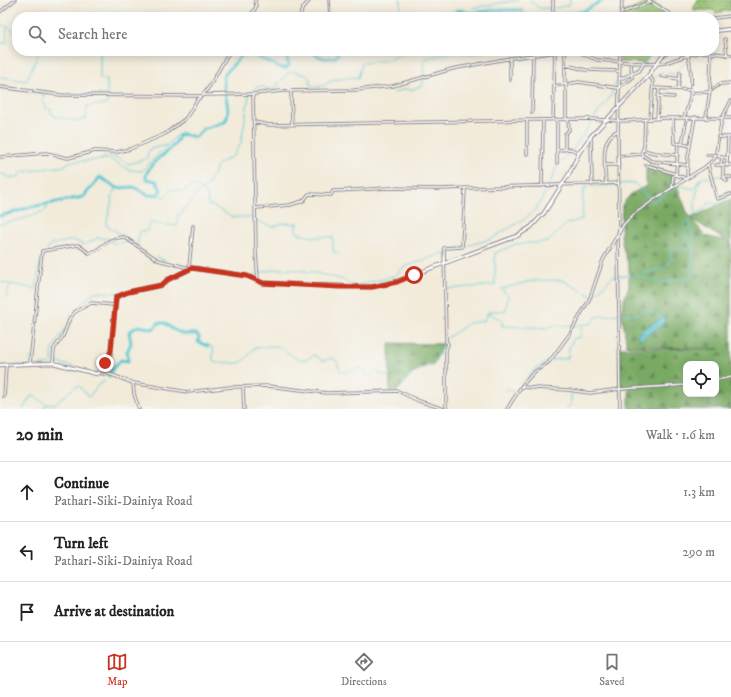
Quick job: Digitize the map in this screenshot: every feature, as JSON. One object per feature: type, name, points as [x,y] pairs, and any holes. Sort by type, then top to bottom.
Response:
[{"type":"main road","points":[[719,31],[731,29]]},
{"type":"main road","points":[[0,365],[30,363],[53,364],[93,374],[98,373],[110,356],[114,305],[117,296],[162,285],[167,280],[189,268],[247,276],[277,284],[372,287],[397,282],[524,232],[541,217],[562,186],[578,153],[591,136],[648,76],[662,56]]},
{"type":"street","points":[[0,12],[15,0]]},
{"type":"street","points":[[253,12],[256,7],[255,0]]},
{"type":"street","points":[[301,12],[310,0]]},
{"type":"street","points":[[329,0],[330,12]]},
{"type":"street","points":[[553,0],[553,12]]},
{"type":"street","points":[[621,12],[622,0]]},
{"type":"street","points":[[648,0],[666,12]]},
{"type":"street","points":[[624,12],[651,2]]},
{"type":"street","points":[[719,17],[731,16]]},
{"type":"street","points":[[726,39],[727,55]]},
{"type":"street","points":[[719,54],[731,55]]},
{"type":"street","points":[[0,157],[46,153],[68,158],[95,151],[117,152],[130,149],[165,134],[186,118],[211,85],[218,68],[226,56]]},
{"type":"street","points":[[0,87],[61,95],[202,96],[227,93],[253,94],[291,91],[355,90],[393,86],[452,69],[525,56]]},
{"type":"street","points":[[532,114],[533,56]]},
{"type":"street","points":[[553,120],[556,56]]},
{"type":"street","points":[[565,56],[567,119],[569,130],[565,134],[565,150]]},
{"type":"street","points":[[587,56],[593,59],[655,64],[665,63],[685,56]]},
{"type":"street","points":[[620,56],[618,130],[620,409]]},
{"type":"street","points":[[684,118],[690,104],[691,91],[691,67],[688,56]]},
{"type":"street","points":[[706,117],[710,91],[711,56]]},
{"type":"street","points":[[510,58],[510,80]]},
{"type":"street","points":[[554,86],[566,83],[591,83],[620,88],[632,78],[631,63]]},
{"type":"street","points":[[619,80],[639,71],[645,63]]},
{"type":"street","points":[[566,65],[586,70],[619,71]]},
{"type":"street","points":[[678,89],[680,72]]},
{"type":"street","points":[[648,76],[653,80],[654,88],[650,101],[650,119]]},
{"type":"street","points":[[661,76],[679,79]]},
{"type":"street","points":[[654,88],[710,91],[720,84],[731,83]]},
{"type":"street","points":[[657,118],[659,88]]},
{"type":"street","points":[[291,91],[292,124]]},
{"type":"street","points":[[253,94],[258,280]]},
{"type":"street","points":[[658,96],[674,97]]},
{"type":"street","points":[[507,409],[521,386],[533,373],[549,362],[569,335],[588,303],[601,265],[619,232],[634,214],[672,187],[708,165],[716,156],[722,118],[731,100]]},
{"type":"street","points":[[254,122],[269,125],[567,119],[608,119],[619,121],[695,117],[731,118]]},
{"type":"street","points":[[686,178],[695,117]]},
{"type":"street","points":[[673,118],[674,144],[690,146]]},
{"type":"street","points":[[682,144],[687,118]]},
{"type":"street","points":[[641,154],[643,150],[645,119]]},
{"type":"street","points":[[527,120],[527,154]]},
{"type":"street","points":[[542,186],[543,120]]},
{"type":"street","points":[[557,120],[557,163]]},
{"type":"street","points":[[606,184],[606,141],[610,134],[618,130]]},
{"type":"street","points":[[591,136],[592,185]]},
{"type":"street","points":[[718,137],[731,137]]},
{"type":"street","points":[[727,166],[728,137]]},
{"type":"street","points":[[672,187],[673,176],[676,174],[678,144]]},
{"type":"street","points":[[557,150],[571,149],[578,153]]},
{"type":"street","points":[[643,150],[655,153],[678,155]]},
{"type":"street","points":[[619,156],[641,154],[651,162],[687,165]]},
{"type":"street","points":[[707,155],[722,157],[731,156]]},
{"type":"street","points":[[722,157],[723,177],[727,181]]},
{"type":"street","points":[[606,165],[619,165]]},
{"type":"street","points":[[646,165],[686,178]]},
{"type":"street","points":[[708,165],[717,199],[731,194]]},
{"type":"street","points":[[716,165],[731,165]]},
{"type":"street","points":[[723,177],[731,176]]},
{"type":"street","points":[[256,208],[303,201],[309,194],[331,195],[333,191],[389,188],[465,188],[619,184]]},
{"type":"street","points":[[98,373],[112,375],[133,383],[188,392],[243,387],[280,386],[327,393],[398,391],[418,401],[445,409],[446,350],[448,344],[445,332],[444,248],[462,247],[465,188]]},
{"type":"street","points":[[30,363],[42,251],[78,246],[89,253],[99,249],[107,241],[124,238],[158,260],[189,268],[193,226]]},
{"type":"street","points":[[53,364],[54,349],[63,336],[70,318],[75,312],[90,303],[114,305]]},
{"type":"street","points":[[4,397],[6,365]]},
{"type":"street","points":[[719,379],[731,377]]},
{"type":"street","points":[[133,383],[134,394],[139,409]]},
{"type":"street","points":[[521,386],[590,393],[683,384]]},
{"type":"street","points":[[243,387],[244,409]]},
{"type":"green space","points":[[698,0],[731,0],[731,10],[719,12],[715,12],[714,10],[693,9]]},
{"type":"green space","points":[[651,2],[666,12],[624,12]]},
{"type":"green space","points":[[620,56],[650,56],[644,63],[620,62]]},
{"type":"green space","points":[[649,166],[673,175],[687,212],[691,218],[731,199],[731,409],[629,409],[629,388],[620,389],[620,348],[719,349],[627,346],[621,310],[629,285],[629,267],[621,235],[622,205],[631,194],[646,186],[646,169]],"holes":[[[692,219],[726,241],[705,236]]]},
{"type":"green space","points":[[389,343],[443,344],[433,366],[423,367],[413,374],[397,391],[390,391]]},
{"type":"water","points":[[666,316],[665,323],[640,340],[637,335],[644,328]]},
{"type":"waterway","points":[[400,12],[401,0]]},
{"type":"waterway","points":[[473,8],[518,0]]},
{"type":"waterway","points":[[529,0],[539,8],[551,8]]},
{"type":"waterway","points":[[555,8],[569,5],[570,0]]},
{"type":"waterway","points":[[579,12],[584,11],[603,0]]},
{"type":"waterway","points":[[455,12],[458,10],[467,12]]},
{"type":"waterway","points":[[480,12],[496,10],[521,10],[522,12]]},
{"type":"waterway","points":[[726,17],[731,19]]},
{"type":"waterway","points":[[0,25],[8,27],[12,30]]},
{"type":"waterway","points":[[0,43],[7,43],[6,31],[8,27]]},
{"type":"waterway","points":[[719,55],[726,56]]},
{"type":"waterway","points":[[1,77],[26,81],[38,56]]},
{"type":"waterway","points":[[0,88],[44,94],[43,103],[46,105],[45,108],[51,109],[51,114],[55,115],[55,117],[80,121],[81,119],[86,119],[87,106],[107,104],[107,80],[100,78],[100,56]]},
{"type":"waterway","points":[[0,216],[31,207],[83,197],[100,177],[117,188],[134,187],[148,195],[157,195],[161,190],[156,181],[146,179],[146,174],[152,165],[174,145],[181,134],[196,137],[203,129],[225,122],[228,111],[224,87],[224,75],[241,56]]},
{"type":"waterway","points":[[255,56],[282,68],[287,68],[289,65],[286,56]]},
{"type":"waterway","points":[[318,56],[326,58],[336,56]]},
{"type":"waterway","points":[[137,246],[140,231],[147,231],[149,223],[177,226],[178,214],[182,214],[183,208],[186,208],[196,194],[208,185],[218,164],[233,156],[241,143],[249,96],[255,88],[260,86],[273,90],[288,73],[293,71],[306,75],[310,79],[310,84],[313,86],[323,86],[333,80],[354,77],[358,78],[362,63],[389,60],[397,56]]},
{"type":"waterway","points":[[394,93],[404,89],[411,90],[423,85],[424,60],[436,56]]},
{"type":"waterway","points":[[645,63],[650,56]]},
{"type":"waterway","points":[[633,75],[640,72],[644,64]]},
{"type":"waterway","points":[[656,76],[659,77],[662,72],[674,74],[684,64]]},
{"type":"waterway","points":[[620,80],[630,76]]},
{"type":"waterway","points":[[614,86],[618,81]]},
{"type":"waterway","points":[[0,85],[13,88]]},
{"type":"waterway","points":[[594,118],[611,96],[613,88]]},
{"type":"waterway","points":[[38,91],[55,93]]},
{"type":"waterway","points":[[70,94],[105,95]]},
{"type":"waterway","points":[[573,149],[593,120]]},
{"type":"waterway","points":[[0,173],[11,178],[19,177],[21,172],[65,166],[68,162],[110,159],[129,170],[142,171],[177,135],[180,134]]},
{"type":"waterway","points":[[101,160],[105,157],[112,156],[129,164],[148,158],[147,155],[150,149],[167,145]]},
{"type":"waterway","points":[[550,184],[556,168],[571,150]]},
{"type":"waterway","points":[[724,176],[731,175]]},
{"type":"waterway","points":[[712,176],[722,176]]},
{"type":"waterway","points":[[704,178],[710,177]]},
{"type":"waterway","points":[[677,185],[694,189],[699,180],[702,178]]},
{"type":"waterway","points":[[695,213],[695,200],[700,179]]},
{"type":"waterway","points":[[619,184],[634,183],[653,202],[677,186]]},
{"type":"waterway","points":[[157,195],[165,197],[169,191],[174,189],[182,192],[192,185],[196,186],[207,194],[208,205],[211,205],[232,217],[250,217],[256,221]]},
{"type":"waterway","points":[[445,289],[495,285],[495,253],[516,244],[548,242],[566,224],[582,219],[583,194],[586,186],[618,185]]},
{"type":"waterway","points":[[525,219],[536,209],[549,186]]},
{"type":"waterway","points":[[115,187],[106,225],[135,244]]},
{"type":"waterway","points":[[643,277],[661,283],[690,278],[694,240],[689,221],[692,216],[704,209],[709,203],[718,204],[731,199]]},
{"type":"waterway","points":[[0,224],[36,214],[47,209],[47,205]]},
{"type":"waterway","points":[[445,252],[491,239],[524,219]]},
{"type":"waterway","points":[[257,221],[273,227],[283,223],[298,224]]},
{"type":"waterway","points":[[447,338],[469,323],[484,321],[488,312],[506,310],[508,295],[501,289],[531,281],[562,280],[593,297],[613,276],[638,275],[642,277],[646,273],[663,268],[673,258],[670,256],[670,249],[691,250],[691,246],[686,240],[687,237],[684,236],[684,226],[689,221]]},
{"type":"waterway","points":[[296,222],[296,232],[299,232],[299,234],[313,237],[333,237],[333,251],[339,254]]},
{"type":"waterway","points":[[47,250],[50,245],[74,240],[84,245],[98,238],[109,239],[112,243],[132,242]]},
{"type":"waterway","points":[[389,277],[396,275],[404,267],[444,253]]},
{"type":"waterway","points":[[156,257],[166,261]]},
{"type":"waterway","points":[[6,297],[10,284],[36,289],[40,262]]},
{"type":"waterway","points":[[182,266],[188,267]]},
{"type":"waterway","points":[[196,267],[207,269]]},
{"type":"waterway","points":[[258,274],[279,269],[301,270],[344,280],[350,285],[354,285]]},
{"type":"waterway","points":[[250,276],[256,275]]},
{"type":"waterway","points":[[358,285],[388,278]]},
{"type":"waterway","points":[[0,282],[9,284]]},
{"type":"waterway","points":[[70,317],[88,297],[95,292],[121,293]]},
{"type":"waterway","points":[[621,314],[636,315],[639,312],[651,310],[654,314],[662,318]]},
{"type":"waterway","points":[[487,315],[490,314],[502,320],[502,326],[549,328],[551,326],[582,325]]},
{"type":"waterway","points":[[551,360],[568,358],[569,348],[574,338],[580,338],[582,325],[592,323],[596,317],[619,314]]},
{"type":"waterway","points":[[109,376],[113,368],[121,360],[128,361],[127,352],[131,343],[129,332],[138,326],[154,329],[158,323],[165,323],[172,329],[183,334],[196,334],[199,337],[198,342],[208,346]]},
{"type":"waterway","points":[[52,362],[53,349],[65,329]]},
{"type":"waterway","points":[[209,346],[213,348],[213,361],[217,363],[241,363],[254,348],[273,346],[279,347],[298,359],[308,359],[314,355],[323,361],[331,358],[336,360],[341,372],[348,372],[362,368],[365,369],[366,374],[369,376],[377,370],[379,374],[390,376],[397,370],[402,370],[410,376],[429,365],[433,366],[445,340]]},
{"type":"waterway","points":[[31,357],[31,362]]},
{"type":"waterway","points":[[534,370],[548,361]]},
{"type":"waterway","points":[[54,362],[75,367]]},
{"type":"waterway","points":[[0,367],[22,365]]},
{"type":"waterway","points":[[40,365],[51,365]]},
{"type":"waterway","points":[[524,380],[534,371]]},
{"type":"waterway","points":[[398,390],[410,377]]},
{"type":"waterway","points":[[23,409],[30,397],[34,396],[46,404],[55,404],[75,387],[79,386],[89,397],[98,385],[105,381]]},
{"type":"waterway","points":[[505,389],[516,392],[523,382]]},
{"type":"waterway","points":[[567,409],[571,404],[571,396],[573,392]]},
{"type":"waterway","points":[[45,409],[46,404]]},
{"type":"route","points":[[105,363],[110,356],[111,351],[115,298],[128,292],[155,288],[189,268],[247,276],[263,283],[339,287],[372,287],[397,282],[414,275]]}]
